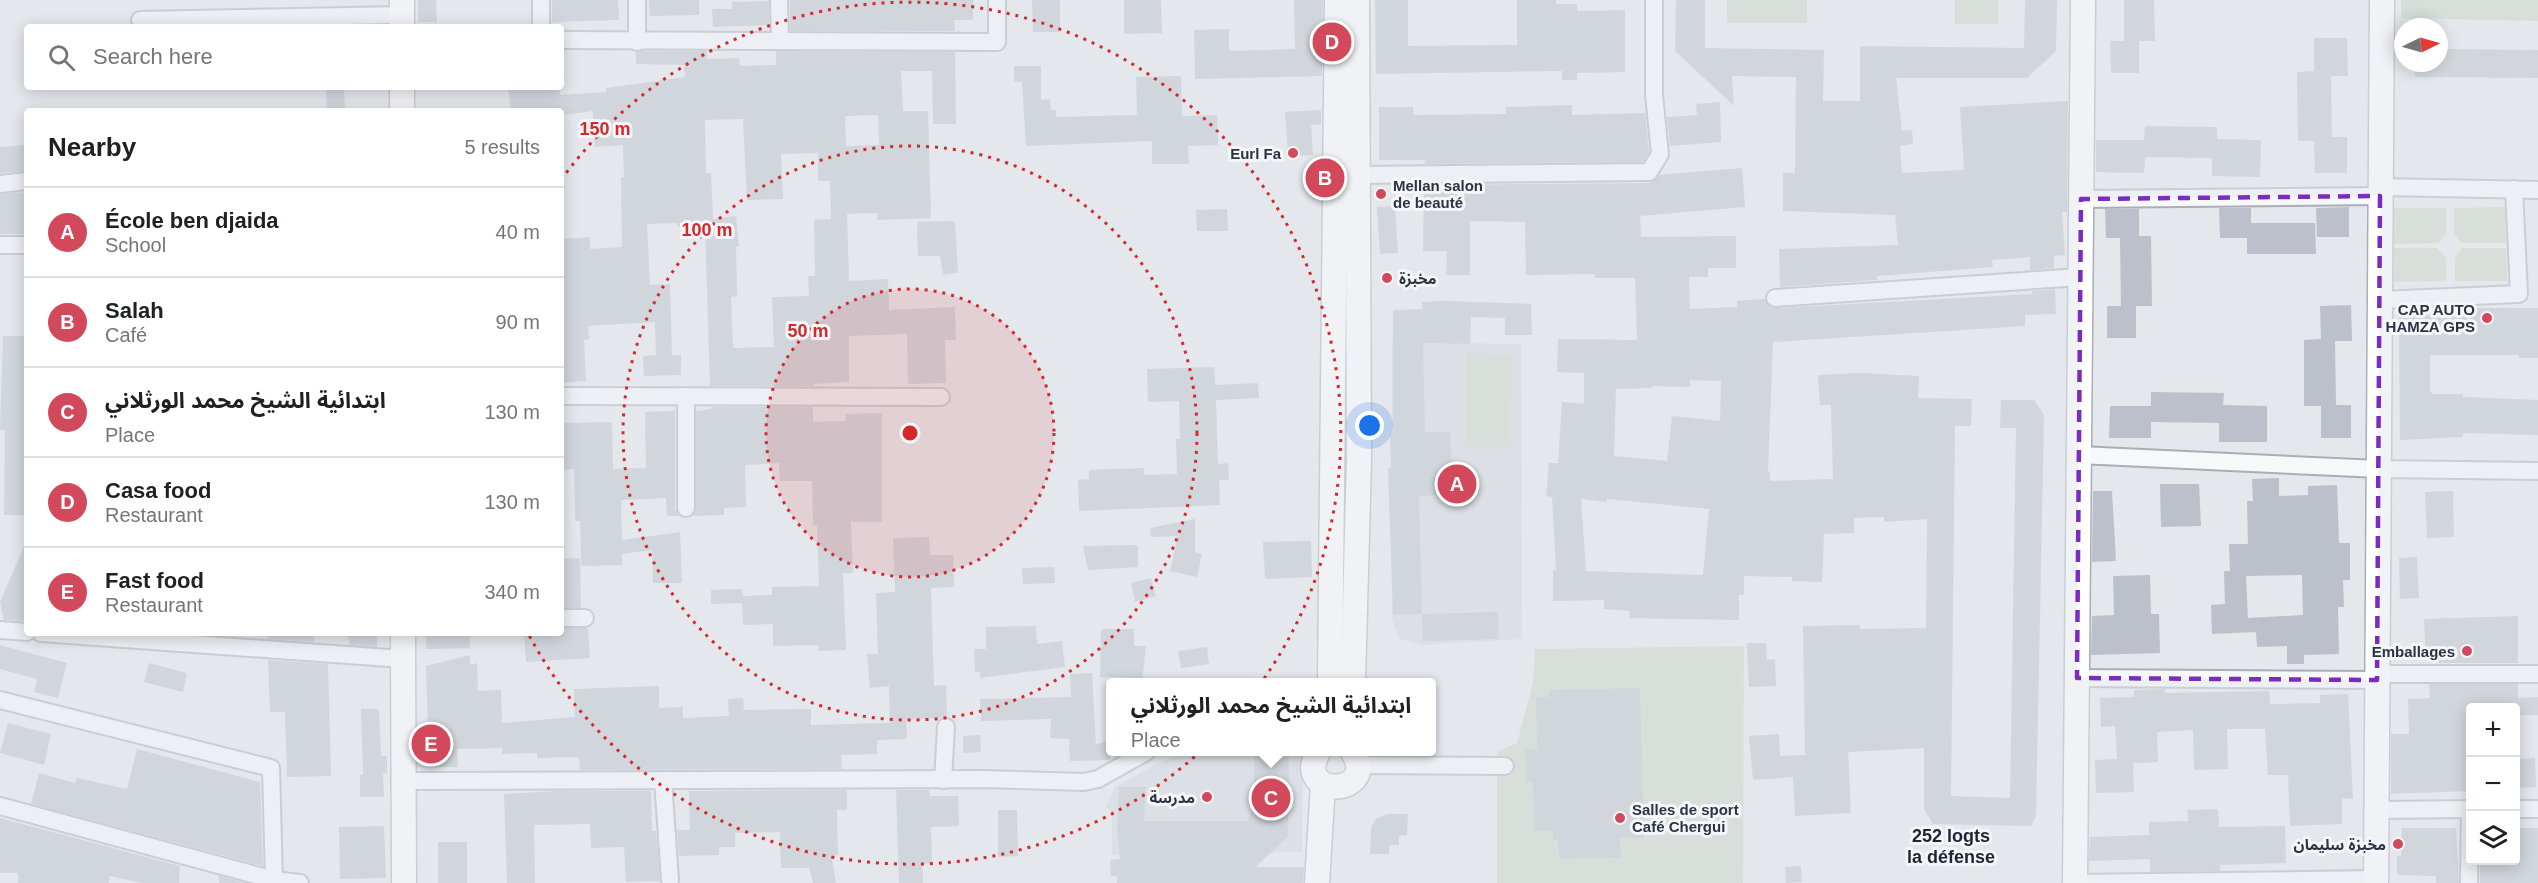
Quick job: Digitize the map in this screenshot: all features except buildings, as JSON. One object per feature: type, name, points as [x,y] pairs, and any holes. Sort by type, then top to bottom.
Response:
[{"type":"main road","points":[[1330,678],[1337,0]]},
{"type":"main road","points":[[1353,678],[1359,459],[1357,0]]},
{"type":"main road","points":[[2075,883],[2083,0]]},
{"type":"main road","points":[[2376,881],[2382,0]]},
{"type":"main road","points":[[402,90],[402,108]]},
{"type":"main road","points":[[403,636],[404,883]]},
{"type":"main road","points":[[1316,756],[1313,765],[1314,772],[1331,786],[1332,883]]},
{"type":"main road","points":[[1331,786],[1355,778],[1356,758]]},
{"type":"main road","points":[[1317,883],[1331,786]]},
{"type":"street","points":[[541,0],[541,24]]},
{"type":"street","points":[[637,0],[637,42]]},
{"type":"street","points":[[779,0],[780,41]]},
{"type":"street","points":[[564,40],[997,42],[997,0]]},
{"type":"street","points":[[1357,175],[1649,172],[1660,154],[1654,95],[1654,0]]},
{"type":"street","points":[[140,20],[402,14]]},
{"type":"street","points":[[0,184],[24,182]]},
{"type":"street","points":[[2380,300],[2519,294],[2514,189]]},
{"type":"street","points":[[2081,199],[2538,190]]},
{"type":"street","points":[[0,245],[24,245]]},
{"type":"street","points":[[1774,298],[2080,277]]},
{"type":"street","points":[[564,396],[941,397]]},
{"type":"street","points":[[686,396],[686,508]]},
{"type":"street","points":[[2079,455],[2379,470],[2538,471]]},
{"type":"street","points":[[564,618],[585,618]]},
{"type":"street","points":[[0,630],[24,632]]},
{"type":"street","points":[[83,636],[403,659]]},
{"type":"street","points":[[2077,678],[2538,674]]},
{"type":"street","points":[[0,700],[271,768],[274,880]]},
{"type":"street","points":[[943,780],[946,728]]},
{"type":"street","points":[[404,781],[1084,782],[1098,779],[1139,756]]},
{"type":"street","points":[[1356,758],[1505,766]]},
{"type":"street","points":[[663,780],[670,880]]},
{"type":"street","points":[[0,806],[274,880],[300,883]]},
{"type":"street","points":[[2377,810],[2466,808]]},
{"type":"street","points":[[2520,809],[2538,809]]},
{"type":"street","points":[[2469,883],[2470,811]]},
{"type":"street","points":[[2075,883],[2376,881]]},
{"type":"highlighted area","points":[[2380,196],[2377,680],[2077,678],[2081,199]]},
{"type":"shaded area","points":[[1392,342],[1521,344],[1522,639],[1421,645],[1399,639],[1392,618]]},
{"type":"shaded area","name":"مدرسة","points":[[1173,756],[1303,756],[1302,852],[1112,855],[1112,813],[1106,807],[1115,787]]},
{"type":"green space","points":[[1727,0],[1807,0],[1807,23],[1727,23]]},
{"type":"green space","points":[[1955,0],[1998,0],[1998,24],[1955,24]]},
{"type":"green space","points":[[2401,0],[2538,0],[2538,21],[2401,18]]},
{"type":"green space","points":[[2505,207],[2506,243],[2462,243],[2454,234],[2454,208]]},
{"type":"green space","points":[[2394,208],[2446,208],[2446,234],[2438,243],[2394,244]]},
{"type":"green space","points":[[2394,248],[2437,248],[2446,258],[2446,281],[2394,282]]},
{"type":"green space","points":[[2462,248],[2506,248],[2507,281],[2455,281],[2455,258]]},
{"type":"green space","points":[[1466,353],[1512,354],[1511,448],[1465,447]]},
{"type":"green space","name":"Salles de sport Café Chergui","points":[[1744,646],[1743,883],[1497,883],[1497,752],[1517,743],[1533,683],[1535,649]]},
{"type":"place","name":"Casa food","points":[[1332,42]]},
{"type":"place","name":"Eurl Fa","points":[[1293,153]]},
{"type":"place","name":"Salah","points":[[1325,178]]},
{"type":"place","name":"Mellan salon de beauté","points":[[1381,194]]},
{"type":"place","name":"مخبزة","points":[[1387,278]]},
{"type":"place","name":"CAP AUTO HAMZA GPS","points":[[2487,318]]},
{"type":"place","name":"École ben djaida","points":[[1457,484]]},
{"type":"place","name":"Emballages","points":[[2467,651]]},
{"type":"place","name":"Fast food","points":[[431,744]]},
{"type":"place","name":"مدرسة","points":[[1207,797]]},
{"type":"place","name":"ابتدائية الشيخ محمد الورثلاني","points":[[1271,798]]},
{"type":"place","name":"Salles de sport Café Chergui","points":[[1620,818]]},
{"type":"place","name":"مخبزة سليمان","points":[[2398,844]]},
{"type":"district","name":"252 logts la défense","points":[[1951,846]]}]
